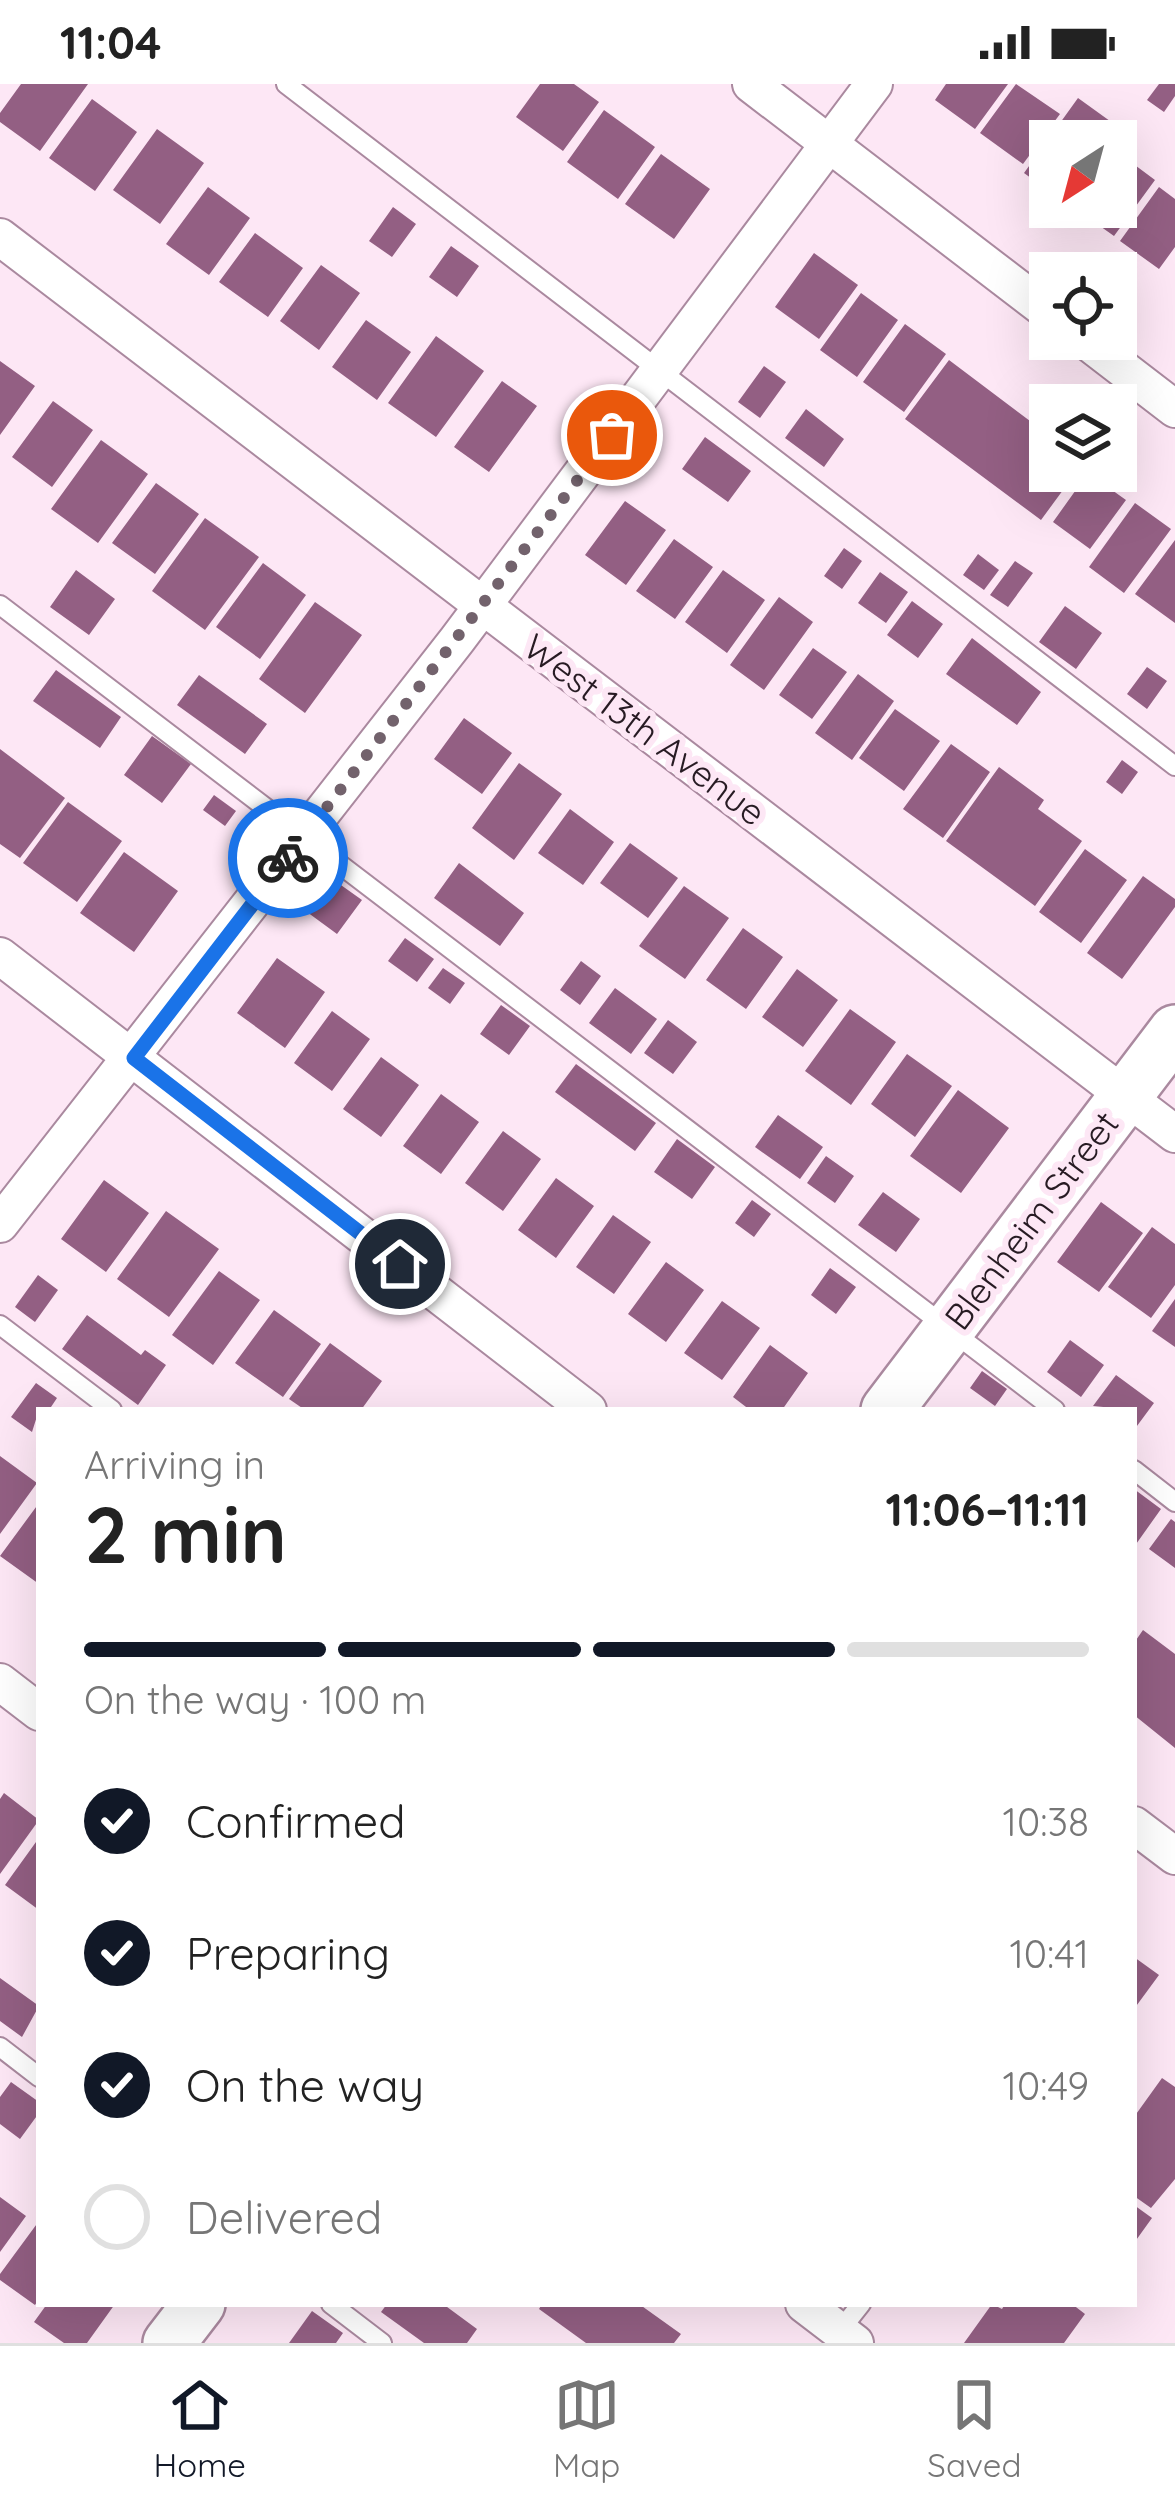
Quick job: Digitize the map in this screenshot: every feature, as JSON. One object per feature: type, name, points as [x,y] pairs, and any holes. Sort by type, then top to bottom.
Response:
[{"type":"street","points":[[751,84],[1029,297]]},
{"type":"street","points":[[0,1223],[304,837],[874,84]]},
{"type":"street","name":"West 13th Avenue","points":[[0,237],[1175,1134]]},
{"type":"street","points":[[1111,360],[1175,409]]},
{"type":"street","points":[[0,956],[584,1407]]},
{"type":"street","name":"Blenheim Street","points":[[889,1407],[1175,1031]]},
{"type":"street","points":[[0,1682],[36,1710]]},
{"type":"street","points":[[1137,1827],[1175,1856]]},
{"type":"street","points":[[169,2343],[197,2307]]},
{"type":"street","points":[[809,2307],[846,2330]]},
{"type":"lane","points":[[286,84],[1175,766]]},
{"type":"lane","points":[[0,605],[1051,1407]]},
{"type":"lane","points":[[0,1324],[108,1407]]},
{"type":"lane","points":[[1137,1472],[1175,1502]]},
{"type":"lane","points":[[0,2048],[36,2075]]},
{"type":"lane","points":[[335,2307],[382,2343]]},
{"type":"building","points":[[21,84],[88,84],[40,151],[0,122],[0,113]]},
{"type":"building","points":[[540,84],[574,84],[599,102],[563,151],[516,117]]},
{"type":"building","points":[[946,84],[1008,84],[975,129],[935,100]]},
{"type":"building","points":[[1016,84],[1060,114],[1056,120],[1029,120],[1029,156],[1023,164],[980,133]]},
{"type":"building","points":[[1159,84],[1175,84],[1175,96],[1164,112],[1147,100]]},
{"type":"building","points":[[1078,98],[1109,120],[1062,120]]},
{"type":"building","points":[[92,99],[137,132],[95,191],[49,158]]},
{"type":"building","points":[[604,110],[655,147],[618,199],[567,162]]},
{"type":"building","points":[[157,129],[204,163],[160,224],[113,190]]},
{"type":"building","points":[[661,154],[710,189],[674,239],[625,204]]},
{"type":"building","points":[[1137,167],[1155,180],[1137,205]]},
{"type":"building","points":[[208,187],[250,218],[209,275],[166,244]]},
{"type":"building","points":[[1159,187],[1175,199],[1175,247],[1159,269],[1120,241],[1129,228],[1137,228],[1137,217]]},
{"type":"building","points":[[393,207],[416,224],[392,257],[369,241]]},
{"type":"building","points":[[255,233],[303,268],[268,317],[219,282]]},
{"type":"building","points":[[451,246],[479,266],[457,297],[429,277]]},
{"type":"building","points":[[814,253],[858,285],[819,339],[775,307]]},
{"type":"building","points":[[321,265],[360,293],[319,350],[280,321]]},
{"type":"building","points":[[861,293],[898,320],[857,377],[820,350]]},
{"type":"building","points":[[366,320],[411,352],[377,400],[332,367]]},
{"type":"building","points":[[905,324],[946,354],[904,412],[863,382]]},
{"type":"building","points":[[436,336],[484,371],[436,437],[388,403]]},
{"type":"building","points":[[949,360],[1029,420],[1029,492],[1062,492],[1041,520],[905,419]]},
{"type":"building","points":[[0,361],[35,386],[0,435]]},
{"type":"building","points":[[764,366],[786,382],[760,418],[738,402]]},
{"type":"building","points":[[502,381],[537,406],[489,472],[454,447]]},
{"type":"building","points":[[53,401],[93,430],[52,487],[12,457]]},
{"type":"building","points":[[806,409],[844,439],[824,467],[785,438]]},
{"type":"building","points":[[705,437],[751,471],[728,502],[682,469]]},
{"type":"building","points":[[101,440],[148,474],[98,543],[51,509]]},
{"type":"building","points":[[156,483],[199,514],[155,574],[112,543]]},
{"type":"building","points":[[1074,492],[1115,492],[1126,500],[1090,549],[1053,522]]},
{"type":"building","points":[[625,501],[666,530],[626,585],[585,555]]},
{"type":"building","points":[[1135,503],[1171,529],[1124,593],[1089,567]]},
{"type":"building","points":[[205,518],[259,557],[205,630],[152,591]]},
{"type":"building","points":[[674,539],[713,567],[675,619],[636,591]]},
{"type":"building","points":[[1175,540],[1175,623],[1135,594]]},
{"type":"building","points":[[844,548],[862,561],[842,589],[824,576]]},
{"type":"building","points":[[978,554],[999,570],[984,590],[963,575]]},
{"type":"building","points":[[1015,561],[1033,573],[1008,607],[990,595]]},
{"type":"building","points":[[263,563],[306,595],[260,659],[216,627]]},
{"type":"building","points":[[76,570],[115,599],[89,635],[50,607]]},
{"type":"building","points":[[723,570],[765,600],[727,653],[685,622]]},
{"type":"building","points":[[880,572],[908,592],[886,623],[858,603]]},
{"type":"building","points":[[779,597],[813,622],[764,690],[730,665]]},
{"type":"building","points":[[912,601],[943,624],[918,658],[887,635]]},
{"type":"building","points":[[315,602],[362,635],[305,713],[259,679]]},
{"type":"building","points":[[1065,606],[1102,633],[1076,669],[1039,642]]},
{"type":"building","points":[[972,638],[1041,692],[1017,725],[946,674]]},
{"type":"building","points":[[813,648],[847,672],[812,719],[779,695]]},
{"type":"building","points":[[1147,667],[1167,681],[1147,709],[1127,694]]},
{"type":"building","points":[[56,670],[121,717],[100,748],[33,701]]},
{"type":"building","points":[[858,674],[894,701],[852,760],[815,733]]},
{"type":"building","points":[[199,675],[267,724],[245,754],[177,705]]},
{"type":"building","points":[[895,709],[940,741],[904,791],[859,758]]},
{"type":"building","points":[[464,718],[512,753],[482,794],[434,759]]},
{"type":"building","points":[[152,736],[191,764],[162,803],[124,775]]},
{"type":"building","points":[[951,744],[990,772],[943,838],[903,809]]},
{"type":"building","points":[[0,749],[65,798],[20,858],[0,844]]},
{"type":"building","points":[[1122,760],[1138,772],[1122,794],[1106,782]]},
{"type":"building","points":[[519,763],[562,794],[514,860],[472,828]]},
{"type":"building","points":[[999,767],[1044,800],[1038,809],[1082,841],[1035,906],[946,841]]},
{"type":"building","points":[[214,795],[236,811],[225,826],[203,810]]},
{"type":"building","points":[[68,802],[122,841],[77,902],[23,863]]},
{"type":"building","points":[[570,809],[614,842],[583,885],[538,853]]},
{"type":"building","points":[[630,843],[678,878],[648,918],[600,883]]},
{"type":"building","points":[[1085,849],[1127,880],[1081,943],[1039,912]]},
{"type":"building","points":[[124,852],[178,891],[134,952],[80,913]]},
{"type":"building","points":[[459,863],[524,913],[500,946],[434,898]]},
{"type":"building","points":[[1143,876],[1175,899],[1175,907],[1122,979],[1087,953]]},
{"type":"building","points":[[331,878],[362,900],[337,934],[307,912]]},
{"type":"building","points":[[684,886],[729,918],[685,979],[639,946]]},
{"type":"building","points":[[743,928],[783,957],[746,1009],[706,980]]},
{"type":"building","points":[[405,938],[434,959],[417,982],[388,961]]},
{"type":"building","points":[[277,958],[325,992],[285,1048],[237,1013]]},
{"type":"building","points":[[581,961],[601,976],[580,1005],[560,990]]},
{"type":"building","points":[[443,968],[465,983],[450,1004],[428,988]]},
{"type":"building","points":[[797,969],[838,1000],[803,1047],[762,1017]]},
{"type":"building","points":[[615,988],[657,1019],[631,1054],[589,1023]]},
{"type":"building","points":[[501,1005],[530,1026],[509,1055],[480,1034]]},
{"type":"building","points":[[850,1009],[896,1042],[851,1105],[805,1071]]},
{"type":"building","points":[[332,1011],[370,1039],[332,1091],[294,1063]]},
{"type":"building","points":[[668,1020],[697,1042],[673,1074],[644,1053]]},
{"type":"building","points":[[907,1054],[952,1086],[915,1137],[871,1104]]},
{"type":"building","points":[[381,1057],[419,1085],[381,1137],[343,1109]]},
{"type":"building","points":[[576,1064],[656,1123],[635,1151],[555,1092]]},
{"type":"building","points":[[958,1090],[1009,1128],[961,1193],[910,1156]]},
{"type":"building","points":[[441,1094],[479,1122],[441,1174],[403,1146]]},
{"type":"building","points":[[778,1115],[823,1147],[800,1179],[755,1147]]},
{"type":"building","points":[[503,1131],[541,1159],[503,1211],[465,1183]]},
{"type":"building","points":[[677,1139],[715,1167],[692,1199],[654,1172]]},
{"type":"building","points":[[826,1156],[854,1176],[835,1203],[807,1183]]},
{"type":"building","points":[[556,1178],[594,1206],[556,1258],[518,1230]]},
{"type":"building","points":[[104,1180],[149,1213],[106,1272],[61,1239]]},
{"type":"building","points":[[883,1192],[920,1219],[896,1252],[858,1225]]},
{"type":"building","points":[[752,1200],[771,1214],[754,1237],[735,1223]]},
{"type":"building","points":[[1101,1202],[1143,1233],[1099,1292],[1057,1262]]},
{"type":"building","points":[[166,1211],[219,1249],[169,1317],[117,1279]]},
{"type":"building","points":[[613,1215],[651,1242],[614,1294],[576,1267]]},
{"type":"building","points":[[1152,1227],[1175,1244],[1175,1285],[1151,1318],[1108,1287]]},
{"type":"building","points":[[666,1262],[704,1290],[666,1342],[628,1314]]},
{"type":"building","points":[[830,1268],[856,1287],[836,1314],[811,1295]]},
{"type":"building","points":[[219,1271],[260,1300],[213,1365],[172,1335]]},
{"type":"building","points":[[38,1275],[58,1290],[35,1322],[15,1307]]},
{"type":"building","points":[[1175,1299],[1175,1347],[1152,1331]]},
{"type":"building","points":[[722,1301],[760,1328],[722,1380],[684,1353]]},
{"type":"building","points":[[274,1310],[321,1344],[283,1397],[235,1363]]},
{"type":"building","points":[[87,1315],[141,1355],[145,1350],[166,1365],[138,1405],[62,1349]]},
{"type":"building","points":[[1070,1340],[1104,1365],[1081,1397],[1047,1372]]},
{"type":"building","points":[[330,1343],[382,1381],[363,1407],[301,1407],[289,1399]]},
{"type":"building","points":[[770,1345],[808,1373],[784,1407],[746,1407],[733,1397]]},
{"type":"building","points":[[982,1371],[1007,1389],[995,1406],[970,1388]]},
{"type":"building","points":[[1116,1375],[1154,1403],[1137,1426],[1137,1407],[1093,1406]]},
{"type":"building","points":[[36,1383],[57,1398],[51,1407],[36,1407],[32,1432],[11,1417]]},
{"type":"building","points":[[0,1456],[36,1484],[0,1534]]},
{"type":"building","points":[[1137,1491],[1161,1509],[1137,1543]]},
{"type":"building","points":[[36,1507],[36,1582],[0,1556]]},
{"type":"building","points":[[1171,1519],[1175,1522],[1175,1568],[1149,1549]]},
{"type":"building","points":[[1143,1630],[1175,1654],[1175,1748],[1137,1717],[1137,1639]]},
{"type":"building","points":[[4,1793],[36,1818],[36,1824],[0,1874],[0,1799]]},
{"type":"building","points":[[36,1842],[36,1908],[5,1885]]},
{"type":"building","points":[[1137,1959],[1159,1975],[1137,2005]]},
{"type":"building","points":[[0,1978],[36,2004],[36,2011],[22,2037],[0,2021]]},
{"type":"building","points":[[1162,2078],[1175,2087],[1175,2179],[1151,2208],[1137,2198],[1137,2113]]},
{"type":"building","points":[[11,2082],[36,2100],[36,2117],[20,2139],[0,2124],[0,2097]]},
{"type":"building","points":[[0,2197],[26,2216],[0,2252]]},
{"type":"building","points":[[1137,2207],[1152,2218],[1137,2239]]},
{"type":"building","points":[[36,2225],[35,2305],[0,2280]]},
{"type":"building","points":[[45,2307],[113,2307],[87,2343],[64,2343],[34,2322]]},
{"type":"building","points":[[385,2307],[447,2307],[477,2329],[467,2343],[424,2343],[381,2312]]},
{"type":"building","points":[[643,2307],[681,2334],[674,2343],[586,2343],[539,2309]]},
{"type":"building","points":[[990,2307],[1076,2307],[1085,2314],[1064,2343],[964,2343]]},
{"type":"building","points":[[312,2311],[343,2333],[336,2343],[289,2343]]},
{"type":"way so far","points":[[288,858],[612,435]]},
{"type":"route","points":[[288,858],[134,1058],[400,1264]]}]
